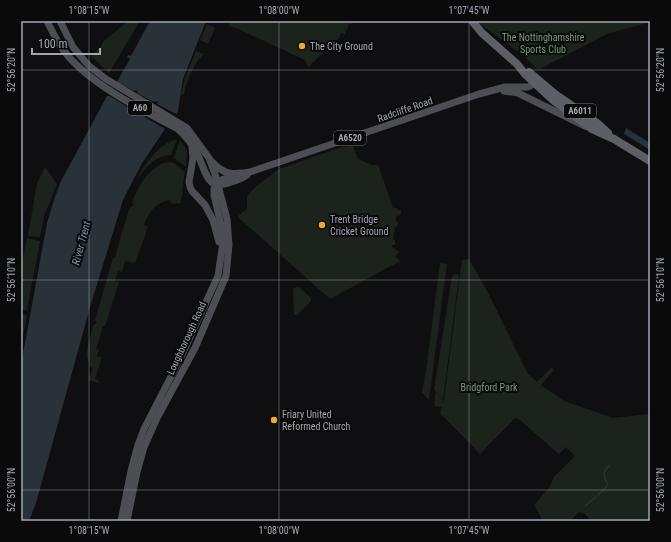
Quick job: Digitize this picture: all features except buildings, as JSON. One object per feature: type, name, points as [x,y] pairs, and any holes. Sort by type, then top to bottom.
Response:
[{"type":"highway","name":"A6011","points":[[472,21],[482,33],[517,64],[524,67],[535,81]]},
{"type":"highway","name":"Radcliffe Road","points":[[535,81],[562,107],[592,129],[614,139],[650,162]]},
{"type":"highway","name":"Radcliffe Road","points":[[535,81],[597,123],[614,139]]},
{"type":"main road","points":[[48,25],[54,27],[56,21]]},
{"type":"main road","name":"A60","points":[[60,21],[73,47],[104,82]]},
{"type":"main road","name":"A60","points":[[48,25],[65,52],[85,73],[104,82],[179,126],[187,128]]},
{"type":"main road","points":[[517,87],[524,83],[526,79],[535,81]]},
{"type":"main road","name":"Radcliffe Road","points":[[209,158],[223,171],[233,174],[250,172],[479,94],[505,87],[528,87],[535,81]]},
{"type":"main road","name":"Radcliffe Road","points":[[498,90],[518,93],[592,129]]},
{"type":"main road","name":"A60","points":[[179,126],[192,146]]},
{"type":"main road","name":"A6520","points":[[187,128],[209,158]]},
{"type":"main road","points":[[192,146],[198,154],[208,177],[219,182]]},
{"type":"main road","name":"Loughborough Road","points":[[192,146],[193,158],[189,182],[190,187],[205,206],[213,220],[222,249]]},
{"type":"main road","points":[[209,158],[219,182]]},
{"type":"main road","name":"Radcliffe Road","points":[[219,182],[243,177],[250,172]]},
{"type":"main road","name":"Radcliffe Road","points":[[219,182],[239,174]]},
{"type":"main road","name":"Loughborough Road","points":[[121,521],[138,445],[144,429],[180,359],[214,286],[220,268],[224,242],[213,191],[219,182]]},
{"type":"main road","name":"Loughborough Road","points":[[127,521],[137,472],[144,447],[157,418],[195,348],[226,276],[228,237],[225,210],[219,182]]},
{"type":"green space","points":[[128,21],[135,21],[138,24],[109,73],[91,56],[101,47],[103,42]]},
{"type":"green space","name":"The City Ground","points":[[230,21],[354,21],[354,23],[349,24],[345,34],[341,33],[338,39],[308,67],[305,60],[229,26]]},
{"type":"green space","name":"The Nottinghamshire Sports Club","points":[[476,21],[650,22],[607,34],[538,70],[523,55]]},
{"type":"green space","points":[[207,24],[215,28],[208,44],[200,40]]},
{"type":"green space","points":[[196,51],[203,54],[191,73],[184,94],[181,95],[185,78]]},
{"type":"green space","points":[[177,139],[171,155],[160,157],[151,163],[136,180],[148,161],[158,150]]},
{"type":"green space","points":[[180,140],[187,150],[186,167],[174,158]]},
{"type":"green space","name":"Trent Bridge Cricket Ground","points":[[353,146],[358,159],[372,165],[378,165],[393,208],[397,208],[401,211],[401,214],[396,216],[396,222],[398,222],[397,227],[395,227],[393,240],[395,240],[395,245],[392,245],[392,247],[399,252],[395,256],[400,261],[330,299],[239,218],[239,215],[247,209],[247,197],[254,188],[279,169],[342,147]]},
{"type":"green space","points":[[167,162],[174,163],[185,172],[180,202],[182,203],[172,204],[170,200],[165,201],[153,208],[144,225],[148,227],[135,263],[125,261],[122,272],[118,271],[115,281],[119,282],[96,349],[99,350],[97,356],[102,357],[95,379],[99,381],[99,383],[88,380],[93,368],[90,367],[86,354],[93,326],[97,322],[95,320],[113,258],[116,257],[129,209],[134,205],[132,203],[134,197],[145,178],[155,168]]},
{"type":"green space","points":[[45,167],[57,184],[44,216],[40,237],[28,236],[37,183]]},
{"type":"green space","points":[[27,238],[40,241],[27,310],[21,310],[21,268]]},
{"type":"green space","name":"Bridgford Park","points":[[469,259],[486,289],[528,374],[537,382],[552,367],[554,370],[541,385],[564,401],[613,418],[650,414],[650,521],[591,521],[585,514],[579,512],[570,521],[543,521],[534,505],[549,488],[554,477],[575,456],[566,447],[559,454],[520,420],[515,418],[480,454],[440,413],[442,407],[434,406],[436,392],[443,400],[443,404],[444,400],[462,260]]},
{"type":"green space","points":[[440,263],[447,264],[429,400],[422,392]]},
{"type":"green space","points":[[456,274],[459,276],[443,399],[434,390],[452,276]]},
{"type":"green space","points":[[298,286],[311,298],[311,301],[297,315],[294,315],[293,289]]},
{"type":"green space","points":[[21,313],[27,315],[21,348]]},
{"type":"water","name":"River Trent","points":[[150,21],[206,21],[183,79],[177,114],[175,113],[142,163],[123,200],[90,307],[36,503],[29,521],[21,521],[21,365],[47,223],[61,181],[107,96],[109,96],[130,59],[127,57],[128,55],[131,56]]},
{"type":"water","points":[[626,128],[650,143],[650,150],[624,134]]},
{"type":"pier","points":[[115,81],[134,91],[138,91],[137,93],[154,102],[158,102],[157,104],[178,115],[167,130],[128,107],[127,108],[108,95],[107,94]]},
{"type":"waterway","points":[[598,495],[608,485],[604,475],[609,466]]},
{"type":"waterway","points":[[585,506],[596,497]]},
{"type":"place","name":"The City Ground","points":[[302,46]]},
{"type":"place","name":"Trent Bridge Cricket Ground","points":[[322,225]]},
{"type":"place","name":"Friary United Reformed Church","points":[[274,420]]}]
